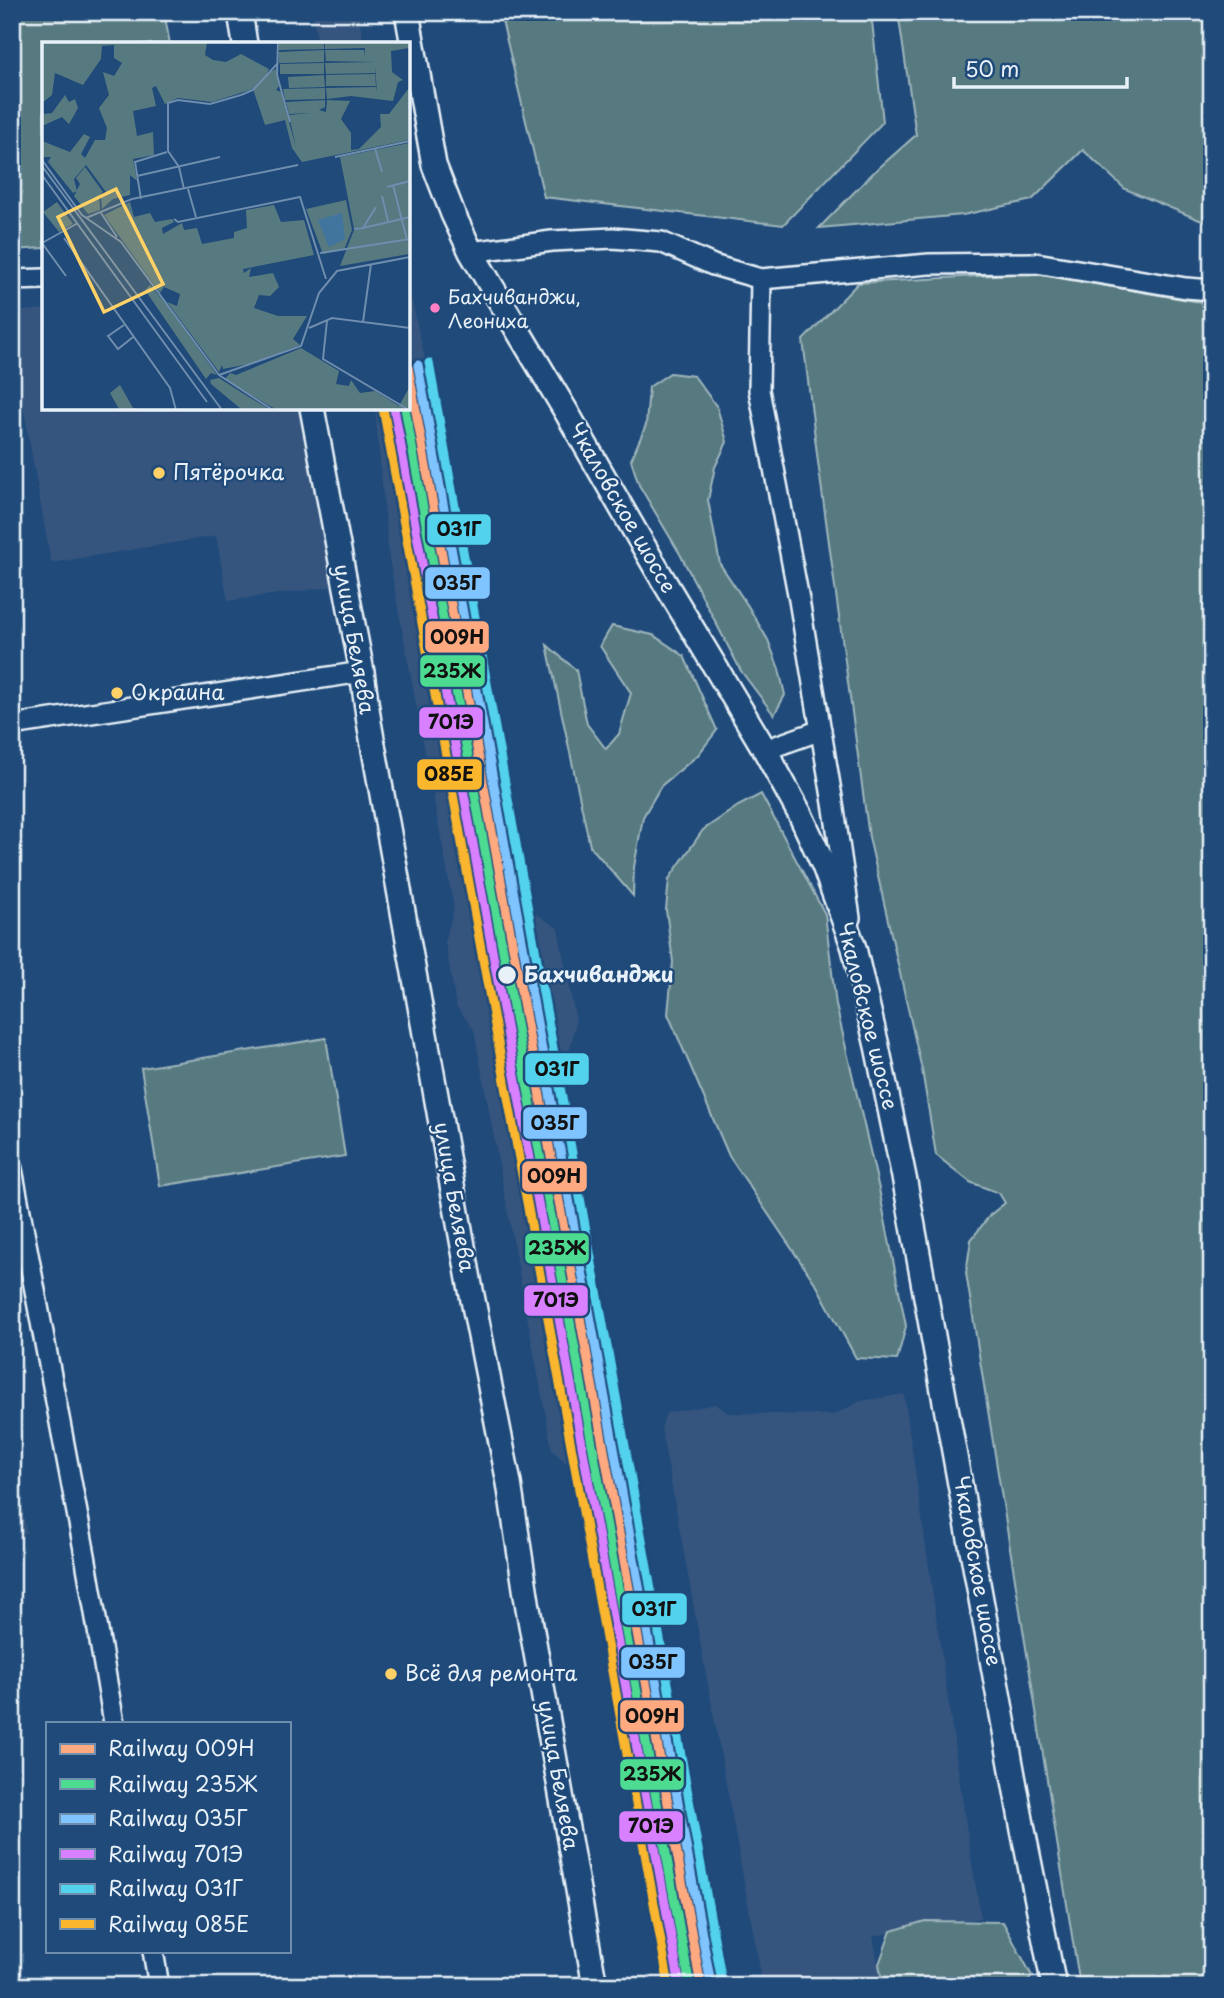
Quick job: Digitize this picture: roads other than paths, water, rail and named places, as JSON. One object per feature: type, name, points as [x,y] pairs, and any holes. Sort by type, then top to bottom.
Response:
[{"type":"street","points":[[240,12],[245,42]]},
{"type":"street","name":"Чкаловское шоссе","points":[[407,12],[434,165],[471,252],[765,750],[800,814],[824,866],[854,948],[905,1182],[1054,1986]]},
{"type":"street","points":[[471,252],[552,241],[613,238],[661,242],[713,265],[761,279],[929,264],[1036,264],[1212,292]]},
{"type":"street","points":[[12,280],[42,279]]},
{"type":"street","points":[[761,279],[759,390],[798,594],[854,948]]},
{"type":"street","name":"улица Беляева","points":[[312,410],[362,672],[470,1285],[509,1483],[528,1608],[596,1986]]},
{"type":"street","points":[[12,724],[362,672]]},
{"type":"street","points":[[765,750],[821,730]]},
{"type":"street","points":[[12,1169],[114,1722]]},
{"type":"street","points":[[153,1952],[159,1986]]},
{"type":"rail line","name":"031Г","points":[[429,363],[722,1982]]},
{"type":"rail line","name":"035Г","points":[[418,365],[711,1984]]},
{"type":"rail line","name":"009Н","points":[[410,378],[701,1986]]},
{"type":"rail line","name":"085Е","points":[[383,410],[669,1986]]},
{"type":"rail line","name":"701Э","points":[[394,410],[680,1986]]},
{"type":"rail line","name":"235Ж","points":[[405,410],[690,1986]]},
{"type":"place","name":"Бахчиванджи, Леониха","points":[[435,308]]},
{"type":"place","name":"Пятёрочка","points":[[159,473]]},
{"type":"place","name":"Окраина","points":[[117,693]]},
{"type":"place","name":"Бахчиванджи","points":[[507,975]]},
{"type":"place","name":"Всё для ремонта","points":[[391,1674]]}]
